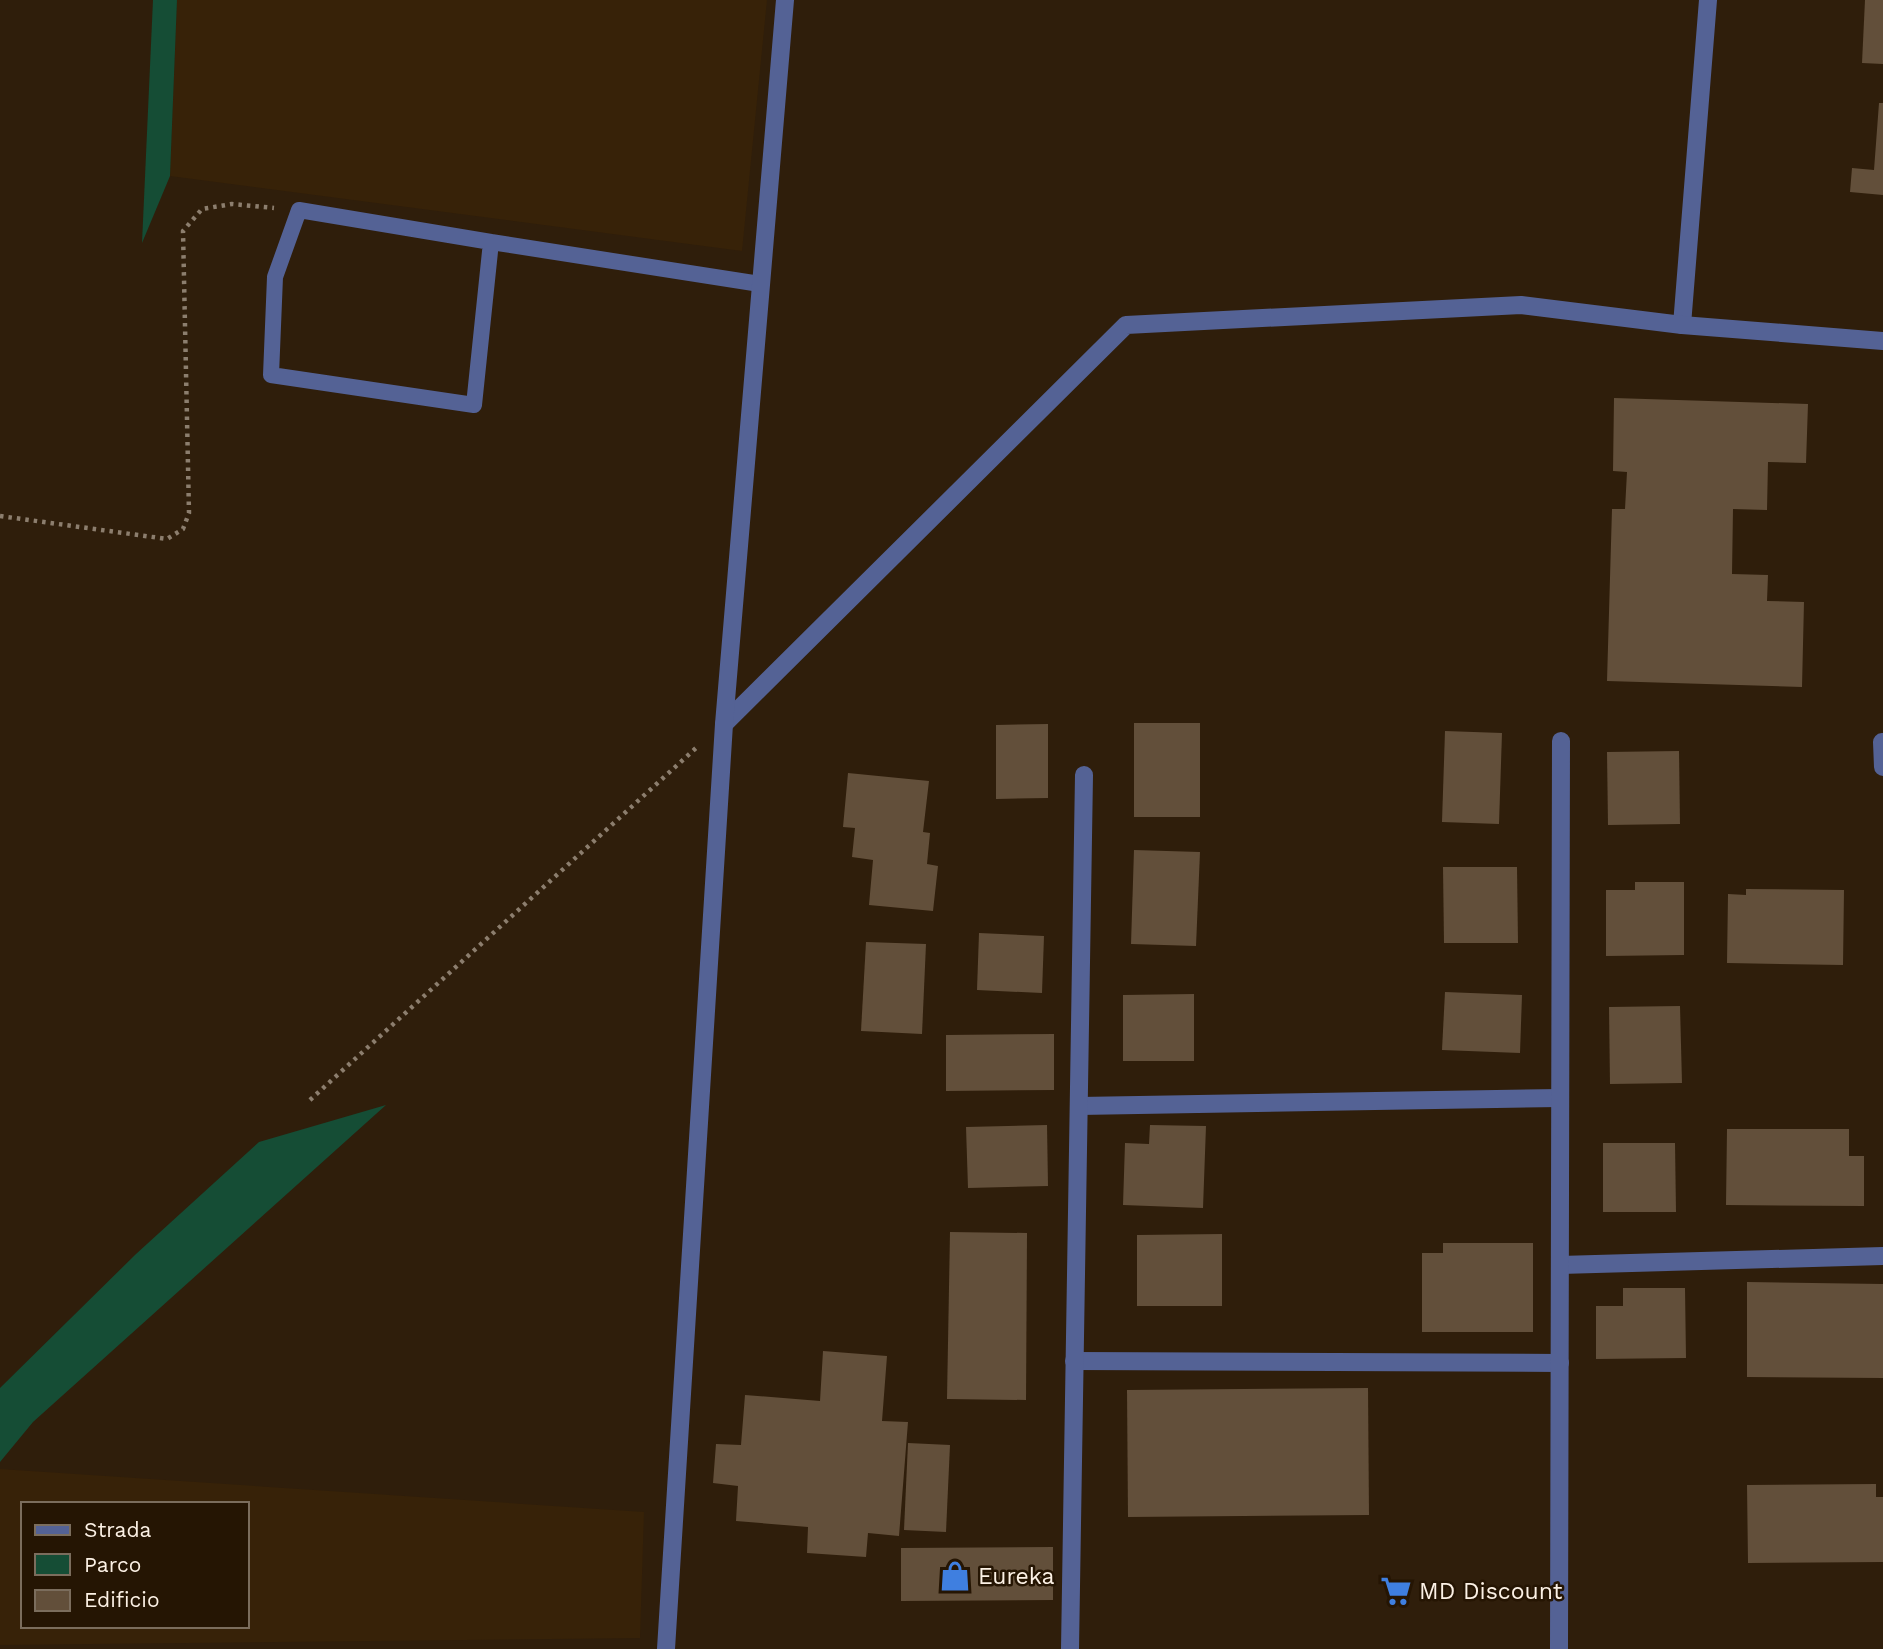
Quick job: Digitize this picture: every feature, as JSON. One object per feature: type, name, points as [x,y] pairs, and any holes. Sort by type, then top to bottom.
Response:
[{"type":"street","points":[[666,1649],[724,724],[785,0]]},
{"type":"street","points":[[1682,324],[1708,0]]},
{"type":"street","points":[[724,724],[1126,325],[1521,305],[1682,324],[1883,341]]},
{"type":"street","points":[[1559,1649],[1561,741]]},
{"type":"street","points":[[1882,742],[1883,767]]},
{"type":"street","points":[[1070,1649],[1084,775]]},
{"type":"street","points":[[1079,1106],[1560,1098]]},
{"type":"street","points":[[1560,1265],[1883,1256]]},
{"type":"street","points":[[1074,1362],[1560,1363]]},
{"type":"lane","points":[[491,242],[474,405],[271,375],[275,277],[299,210],[760,284]]},
{"type":"path","points":[[0,516],[167,539],[183,529],[189,513],[183,231],[202,209],[232,204],[299,210]]},
{"type":"path","points":[[310,1100],[641,795],[724,724]]},
{"type":"shaded area","points":[[177,0],[767,0],[742,251],[170,176]]},
{"type":"shaded area","points":[[0,1469],[644,1512],[640,1638],[0,1645]]},
{"type":"green space","points":[[153,0],[177,0],[170,176],[142,243]]},
{"type":"green space","points":[[386,1105],[33,1422],[0,1462],[0,1388],[136,1254],[259,1142]]},
{"type":"building","points":[[1865,0],[1883,0],[1883,64],[1862,63]]},
{"type":"building","points":[[1879,103],[1883,103],[1883,195],[1850,192],[1852,168],[1874,170]]},
{"type":"building","points":[[1614,398],[1808,404],[1806,463],[1768,462],[1767,510],[1733,509],[1732,574],[1768,575],[1767,601],[1804,602],[1802,687],[1607,681],[1612,509],[1625,509],[1627,472],[1613,471]]},
{"type":"building","points":[[1134,723],[1200,723],[1200,817],[1134,817]]},
{"type":"building","points":[[1048,724],[1048,798],[996,799],[996,725]]},
{"type":"building","points":[[1445,731],[1502,733],[1499,824],[1442,822]]},
{"type":"building","points":[[1679,751],[1680,824],[1608,825],[1607,752]]},
{"type":"building","points":[[848,773],[929,781],[923,832],[930,833],[927,864],[938,866],[933,911],[869,905],[873,860],[852,857],[855,828],[843,827]]},
{"type":"building","points":[[1134,850],[1200,852],[1196,946],[1131,944]]},
{"type":"building","points":[[1443,867],[1517,867],[1518,943],[1444,943]]},
{"type":"building","points":[[1635,882],[1684,882],[1684,955],[1606,956],[1606,890],[1635,890]]},
{"type":"building","points":[[1746,889],[1844,890],[1843,965],[1727,963],[1728,894],[1746,895]]},
{"type":"building","points":[[979,933],[1044,936],[1042,993],[977,990]]},
{"type":"building","points":[[866,942],[926,944],[922,1034],[861,1031]]},
{"type":"building","points":[[1445,992],[1522,995],[1520,1053],[1442,1050]]},
{"type":"building","points":[[1194,994],[1194,1061],[1123,1061],[1123,995]]},
{"type":"building","points":[[1680,1006],[1682,1083],[1610,1084],[1609,1007]]},
{"type":"building","points":[[1054,1034],[1054,1090],[946,1091],[946,1035]]},
{"type":"building","points":[[1047,1125],[1048,1186],[968,1188],[966,1127]]},
{"type":"building","points":[[1150,1125],[1206,1126],[1203,1208],[1123,1205],[1125,1143],[1149,1144]]},
{"type":"building","points":[[1727,1129],[1849,1129],[1849,1156],[1864,1156],[1864,1206],[1726,1205]]},
{"type":"building","points":[[1603,1143],[1675,1143],[1676,1212],[1603,1212]]},
{"type":"building","points":[[950,1232],[1027,1233],[1026,1400],[947,1399]]},
{"type":"building","points":[[1222,1234],[1222,1306],[1137,1306],[1137,1235]]},
{"type":"building","points":[[1443,1243],[1533,1243],[1533,1332],[1422,1332],[1422,1253],[1443,1253]]},
{"type":"building","points":[[1747,1282],[1883,1284],[1883,1378],[1747,1377]]},
{"type":"building","points":[[1623,1288],[1685,1288],[1686,1358],[1596,1359],[1596,1306],[1623,1306]]},
{"type":"building","points":[[823,1351],[887,1356],[882,1421],[908,1422],[899,1536],[868,1533],[866,1557],[807,1553],[808,1527],[736,1521],[738,1486],[713,1483],[716,1444],[741,1445],[745,1395],[820,1401]]},
{"type":"building","points":[[1368,1388],[1369,1515],[1128,1517],[1127,1390]]},
{"type":"building","points":[[908,1443],[950,1445],[946,1532],[904,1530]]},
{"type":"building","points":[[1876,1484],[1876,1497],[1883,1497],[1883,1562],[1748,1563],[1747,1485]]},
{"type":"building","points":[[1053,1547],[1053,1600],[901,1601],[901,1548]]},
{"type":"place","name":"Eureka","points":[[955,1576]]},
{"type":"place","name":"MD Discount","points":[[1396,1591]]}]
